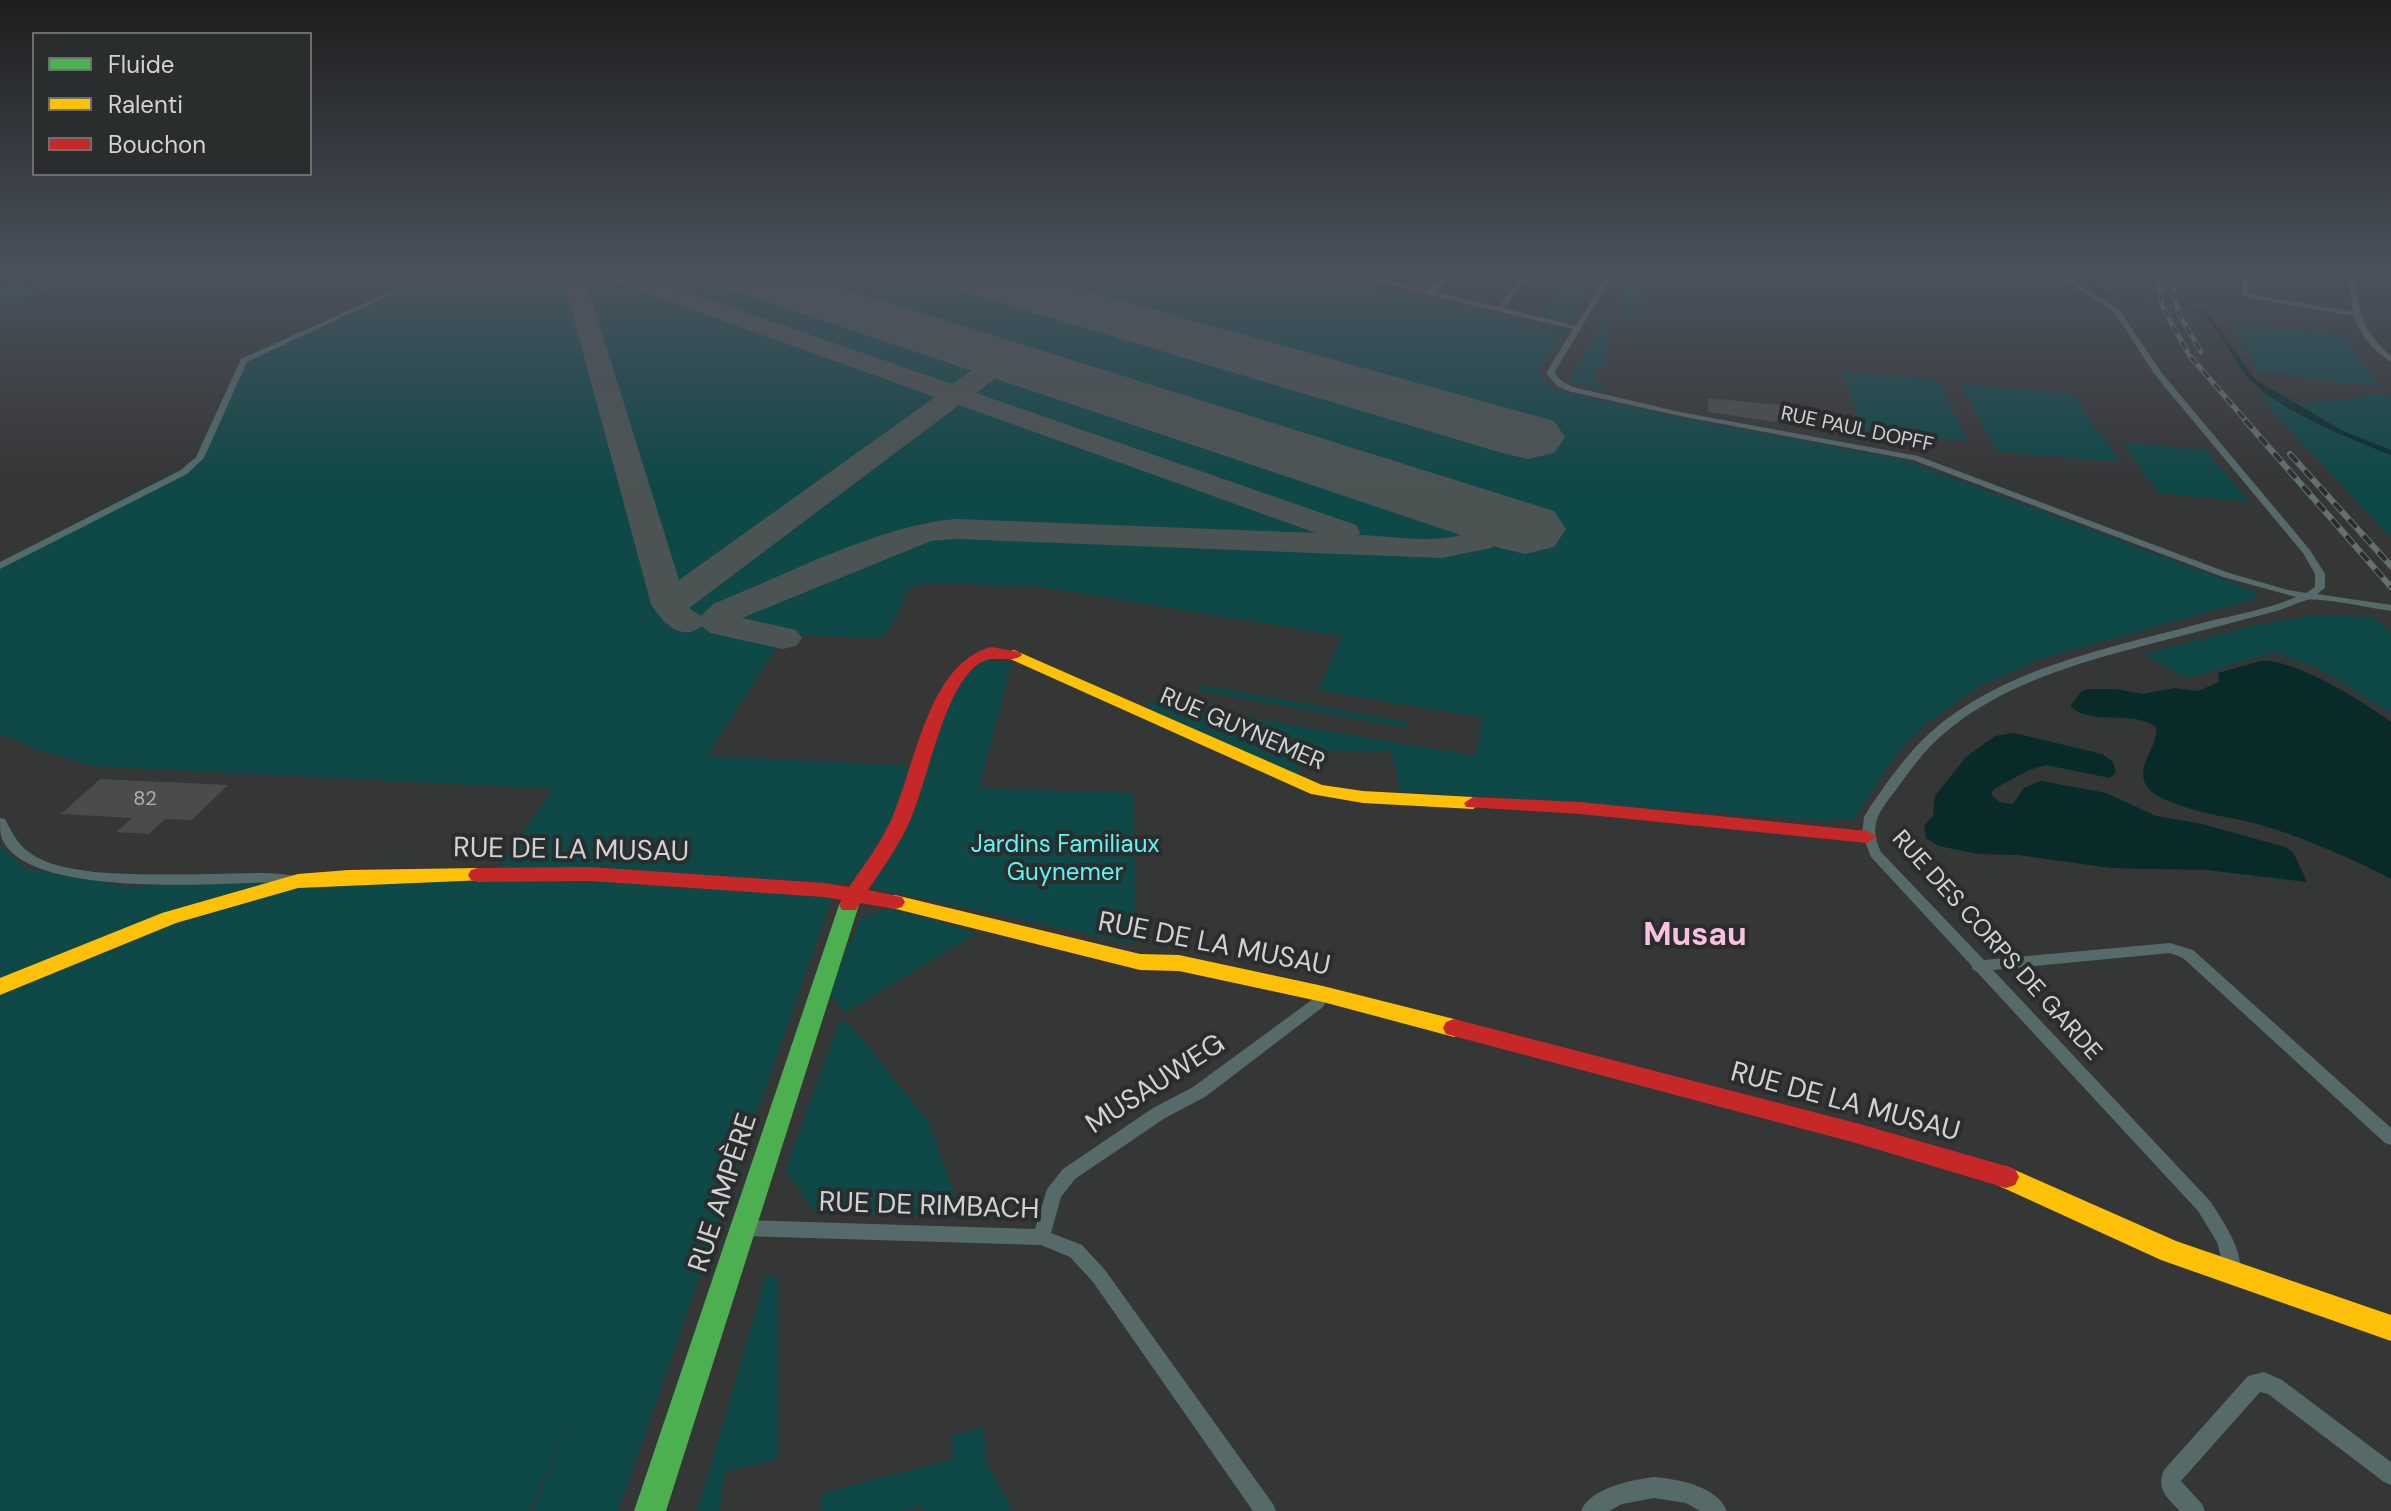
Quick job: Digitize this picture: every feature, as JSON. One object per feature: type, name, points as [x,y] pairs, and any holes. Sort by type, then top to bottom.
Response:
[{"type":"street","points":[[0,566],[184,472],[200,458],[244,361],[277,346]]},
{"type":"street","name":"RUE PAUL DOPFF","points":[[1566,346],[1550,373],[1560,384],[1571,389],[1680,414],[1915,458],[2205,568],[2306,596]]},
{"type":"street","points":[[2140,346],[2158,373],[2307,552],[2321,580],[2320,588],[2306,596]]},
{"type":"street","points":[[2376,346],[2391,360]]},
{"type":"street","points":[[2306,596],[2391,608]]},
{"type":"street","name":"RUE DES CORPS DE GARDE","points":[[2232,1271],[2225,1240],[2204,1206],[1978,966],[1876,854],[1867,837],[1869,821],[1880,801],[1930,741],[1999,692],[2059,666],[2306,596]]},
{"type":"street","name":"RUE GUYNEMER","points":[[855,893],[887,850],[953,685],[971,659],[985,652],[1005,651],[1318,790],[1363,797],[1657,814],[1867,837]]},
{"type":"street","points":[[0,822],[7,839],[31,860],[76,874],[144,880],[278,877],[298,881]]},
{"type":"street","name":"RUE DE LA MUSAU","points":[[0,987],[169,918],[298,881],[348,877],[590,874],[855,893],[1140,962],[1179,963],[1323,994],[1856,1133],[2007,1177],[2141,1239],[2391,1328]]},
{"type":"street","name":"RUE AMPÈRE","points":[[650,1511],[845,912],[855,893]]},
{"type":"street","points":[[1978,966],[2170,948],[2188,954],[2391,1138]]},
{"type":"street","name":"MUSAUWEG","points":[[1041,1237],[1053,1194],[1069,1174],[1159,1113],[1199,1092],[1318,1003],[1323,994]]},
{"type":"street","name":"RUE DE RIMBACH","points":[[743,1228],[1041,1237],[1067,1245],[1085,1259],[1266,1511]]},
{"type":"street","points":[[2195,1511],[2170,1486],[2171,1477],[2255,1383],[2264,1382],[2275,1387],[2391,1475]]},
{"type":"street","points":[[1591,1511],[1614,1495],[1644,1486],[1699,1498],[1717,1511]]},
{"type":"green space","name":"Jardins Familiaux Guynemer","points":[[267,346],[1554,346],[1538,373],[1548,386],[1559,391],[1679,418],[1904,460],[2238,585],[2255,592],[2258,598],[2044,658],[1981,685],[1928,722],[1898,752],[1854,819],[1823,821],[1400,791],[1391,752],[1296,750],[1300,776],[1196,733],[1143,720],[1150,701],[1476,756],[1483,718],[1318,690],[1342,636],[1035,586],[924,583],[906,591],[902,606],[883,638],[791,635],[783,638],[707,756],[916,766],[930,725],[966,657],[1012,663],[979,788],[1134,793],[1135,944],[838,881],[618,1511],[532,1511],[564,1430],[529,1511],[0,1511],[0,845],[25,868],[127,887],[497,869],[553,789],[91,766],[34,749],[0,733],[0,562],[180,469],[196,456],[240,361]]},
{"type":"green space","points":[[1590,346],[1606,346],[1605,367],[1597,367],[1595,383],[1604,384],[1604,392],[1568,380]]},
{"type":"green space","points":[[2244,346],[2351,346],[2379,387],[2257,371]]},
{"type":"green space","points":[[1842,372],[1937,380],[1968,441],[1864,432]]},
{"type":"green space","points":[[1960,384],[2072,394],[2121,462],[1997,451]]},
{"type":"green space","points":[[2384,394],[2391,397],[2391,538],[2259,396],[2284,395],[2303,404]]},
{"type":"green space","points":[[2121,442],[2205,450],[2250,502],[2159,493]]},
{"type":"green space","points":[[2316,615],[2375,617],[2391,633],[2391,713],[2320,669],[2274,652],[2187,679],[2143,654],[2259,624]]},
{"type":"green space","points":[[1199,685],[1408,722],[1406,728],[1197,690]]},
{"type":"green space","points":[[889,908],[977,933],[845,1013],[828,992],[861,919]]},
{"type":"green space","points":[[840,1019],[851,1026],[929,1122],[959,1218],[814,1211],[785,1171]]},
{"type":"green space","points":[[766,1275],[778,1275],[778,1459],[725,1472],[719,1511],[697,1511]]},
{"type":"green space","points":[[983,1427],[987,1464],[1014,1511],[923,1511],[922,1505],[901,1511],[822,1511],[822,1493],[953,1459],[952,1436]]},
{"type":"shaded area","points":[[2226,346],[2231,346],[2256,380],[2343,431],[2391,450],[2391,455],[2316,423],[2279,403],[2244,373]]},
{"type":"shaded area","points":[[2260,661],[2291,666],[2309,673],[2391,722],[2391,879],[2288,834],[2191,809],[2162,798],[2149,789],[2143,778],[2156,727],[2136,719],[2089,716],[2070,706],[2082,691],[2088,689],[2116,689],[2142,694],[2175,688],[2198,691],[2219,682],[2218,673]]},
{"type":"shaded area","points":[[2014,733],[2102,754],[2113,762],[2116,772],[2110,778],[2046,765],[2029,770],[1994,789],[1991,794],[1999,802],[2013,804],[2024,788],[2040,781],[2106,793],[2156,816],[2202,824],[2285,847],[2293,852],[2307,882],[2207,870],[2111,868],[2018,855],[1978,854],[1939,846],[1926,838],[1924,826],[1933,816],[1935,796],[1966,757],[1995,736]]},
{"type":"building","points":[[1708,398],[1819,409],[1824,429],[1708,412]]},
{"type":"building","points":[[100,779],[228,785],[192,820],[165,819],[149,834],[116,832],[132,818],[61,814]]},
{"type":"taxiway","points":[[592,346],[669,604]]},
{"type":"taxiway","points":[[816,346],[955,395]]},
{"type":"taxiway","points":[[955,395],[1004,359]]},
{"type":"taxiway","points":[[669,604],[955,395]]},
{"type":"taxiway","points":[[955,395],[1344,532]]},
{"type":"taxiway","points":[[783,638],[723,625],[716,620],[726,612],[904,538],[930,531],[956,529],[1442,548],[1479,541],[1503,521]]},
{"type":"taxiway","points":[[669,604],[676,615],[687,622]]},
{"type":"runway","points":[[960,346],[1525,529]]},
{"type":"runway","points":[[1211,346],[1528,437]]},
{"type":"railway","points":[[2184,346],[2247,422]]},
{"type":"railway","points":[[2197,346],[2201,352]]},
{"type":"railway","points":[[2245,420],[2391,587]]},
{"type":"railway","points":[[2290,454],[2391,566]]},
{"type":"traffic: fast","points":[[650,1511],[849,905]]},
{"type":"traffic: slow","points":[[1014,655],[1318,790],[1363,797],[1473,803]]},
{"type":"traffic: slow","points":[[0,987],[169,918],[298,881],[478,875]]},
{"type":"traffic: slow","points":[[895,902],[1140,962],[1179,963],[1323,994],[1454,1028]]},
{"type":"traffic: slow","points":[[2006,1177],[2170,1251],[2391,1328]]},
{"type":"traffic: jam","points":[[849,905],[897,827],[940,709],[954,682],[971,662],[991,652],[1014,655]]},
{"type":"traffic: jam","points":[[1473,803],[1580,808],[1867,837]]},
{"type":"traffic: jam","points":[[478,875],[590,874],[824,890],[895,902]]},
{"type":"traffic: jam","points":[[1454,1028],[1856,1133],[2006,1177]]},
{"type":"district","name":"Musau","points":[[1695,937]]}]
